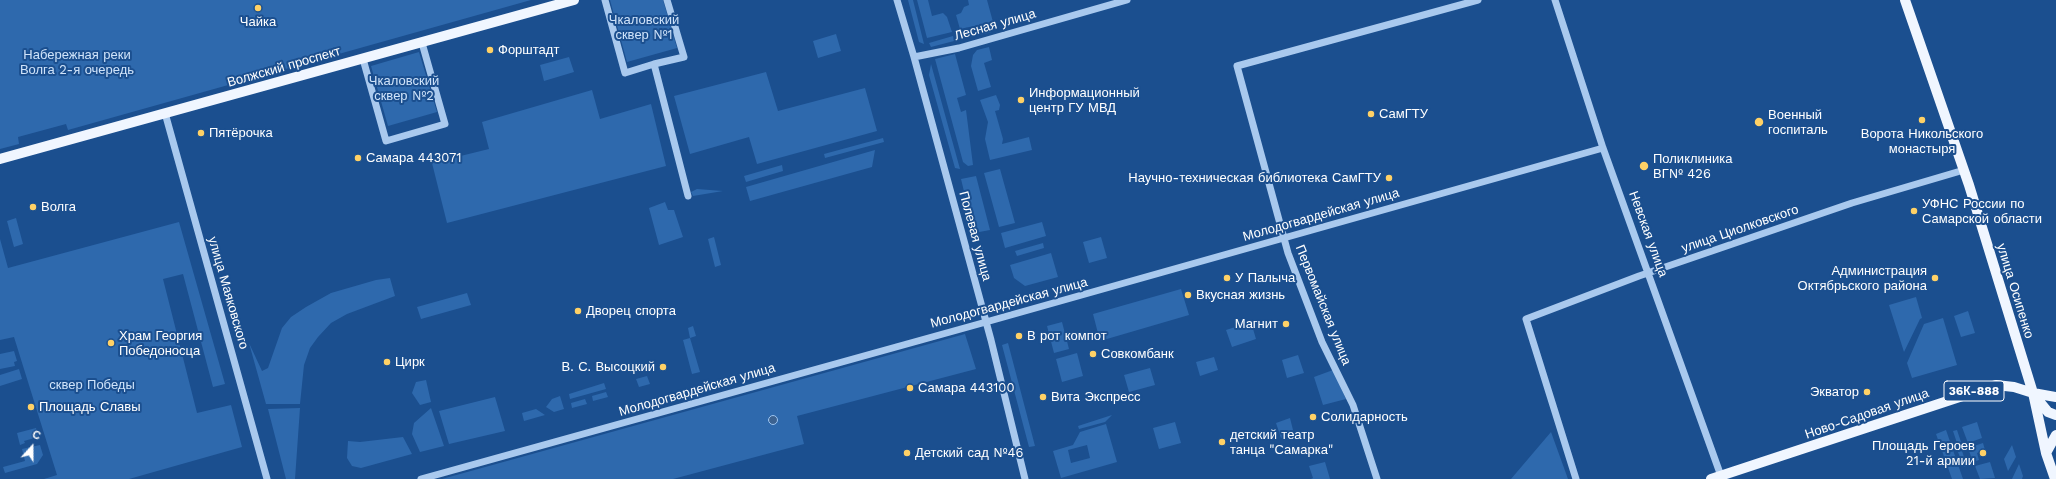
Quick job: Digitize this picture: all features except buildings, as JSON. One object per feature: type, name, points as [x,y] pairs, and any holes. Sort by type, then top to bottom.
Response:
[{"type":"main road","name":"Волжский проспект","points":[[0,159],[574,0]]},
{"type":"main road","name":"улица Осипенко","points":[[1905,0],[1964,170],[2033,393],[2046,453],[2055,479]]},
{"type":"main road","name":"Ново-Садовая улица","points":[[1711,479],[1996,385],[2014,387],[2033,393],[2056,397]]},
{"type":"main road","points":[[2033,393],[2048,412],[2056,415]]},
{"type":"main road","points":[[2046,453],[2056,435]]},
{"type":"street","points":[[605,0],[625,73],[684,57],[668,0]]},
{"type":"street","name":"Полевая улица","points":[[897,0],[914,57],[986,322],[1024,479]]},
{"type":"street","name":"Лесная улица","points":[[914,57],[959,48],[1127,0]]},
{"type":"street","name":"Первомайская улица","points":[[1377,479],[1353,405],[1322,342],[1284,238],[1237,66],[1478,0]]},
{"type":"street","name":"Невская улица","points":[[1554,0],[1603,148],[1649,272],[1721,476]]},
{"type":"street","points":[[363,59],[386,141],[445,124],[422,43]]},
{"type":"street","points":[[654,64],[688,196]]},
{"type":"street","name":"улица Маяковского","points":[[165,113],[267,479]]},
{"type":"street","name":"Молодогвардейская улица","points":[[421,479],[1603,148]]},
{"type":"street","name":"улица Циолковского","points":[[1576,479],[1526,319],[1649,272],[1852,203],[1964,170]]},
{"type":"green space","name":"Набережная реки Волга 2-я очередь","points":[[0,0],[531,0],[68,130],[66,124],[18,137],[19,144],[0,149]]},
{"type":"green space","name":"Чкаловский сквер №1","points":[[610,0],[663,0],[677,48],[627,62]]},
{"type":"green space","points":[[908,0],[913,0],[924,44],[919,42]]},
{"type":"green space","points":[[917,0],[928,0],[932,16],[943,13],[947,17],[952,32],[927,38]]},
{"type":"green space","points":[[968,0],[987,0],[993,22],[960,29],[956,15],[961,13],[964,7],[969,5]]},
{"type":"green space","points":[[991,26],[992,32],[963,39],[962,33]]},
{"type":"green space","points":[[836,34],[841,51],[818,58],[813,41]]},
{"type":"green space","points":[[953,36],[954,41],[931,47],[929,43]]},
{"type":"green space","points":[[989,47],[992,60],[984,63],[991,87],[978,91],[971,66],[973,55],[977,50]]},
{"type":"green space","name":"Чкаловский сквер №2","points":[[419,52],[437,112],[388,126],[371,66]]},
{"type":"green space","points":[[955,54],[966,95],[957,98],[961,112],[966,110],[973,165],[968,166],[963,162],[935,59]]},
{"type":"green space","points":[[569,57],[574,72],[544,81],[540,65]]},
{"type":"green space","points":[[931,64],[960,169],[955,168],[929,75]]},
{"type":"green space","points":[[766,72],[778,111],[865,88],[877,131],[757,164],[749,137],[690,154],[674,96]]},
{"type":"green space","points":[[592,90],[600,119],[651,104],[666,166],[447,223],[432,163],[489,149],[482,122]]},
{"type":"green space","points":[[996,95],[1000,105],[999,110],[995,111],[1003,139],[1002,144],[1029,137],[1032,150],[990,160],[985,139],[988,122],[980,100]]},
{"type":"green space","points":[[883,138],[884,142],[825,158],[824,154]]},
{"type":"green space","points":[[875,150],[872,167],[750,201],[746,187]]},
{"type":"green space","points":[[782,165],[783,171],[746,182],[744,176]]},
{"type":"green space","points":[[1000,169],[1015,223],[999,227],[984,173]]},
{"type":"green space","points":[[976,176],[990,230],[974,233],[961,179]]},
{"type":"green space","points":[[697,189],[723,191],[693,196],[691,192]]},
{"type":"green space","points":[[665,202],[668,210],[674,210],[683,237],[659,245],[649,208]]},
{"type":"green space","points":[[16,218],[23,244],[14,247],[7,221]]},
{"type":"green space","name":"сквер Победы","points":[[179,222],[225,384],[213,387],[183,274],[163,279],[197,413],[231,405],[242,447],[129,479],[44,479],[57,475],[14,337],[0,340],[0,239],[8,268]]},
{"type":"green space","points":[[1042,222],[1046,236],[1005,248],[1001,233]]},
{"type":"green space","points":[[714,237],[721,265],[715,267],[708,239]]},
{"type":"green space","points":[[1101,237],[1107,258],[1089,263],[1083,242]]},
{"type":"green space","points":[[1043,243],[1044,248],[1017,256],[1015,251]]},
{"type":"green space","points":[[980,245],[982,245],[991,279],[989,280]]},
{"type":"green space","points":[[1051,253],[1058,277],[1025,286],[1014,278],[1010,265]]},
{"type":"green space","points":[[390,278],[395,296],[347,314],[331,323],[310,348],[304,365],[300,404],[266,404],[249,343],[262,371],[268,368],[282,328],[291,317],[331,293],[376,280]]},
{"type":"green space","points":[[1181,289],[1189,315],[1100,341],[1093,314]]},
{"type":"green space","points":[[467,293],[471,305],[421,319],[417,307]]},
{"type":"green space","points":[[1916,297],[1922,318],[1920,319],[1904,352],[1889,305]]},
{"type":"green space","points":[[1968,311],[1975,333],[1961,337],[1954,316]]},
{"type":"green space","points":[[1943,318],[1957,365],[1912,378],[1907,363],[1924,324]]},
{"type":"green space","points":[[1062,322],[1069,349],[1054,353],[1047,326]]},
{"type":"green space","points":[[1251,322],[1256,339],[1232,347],[1226,330]]},
{"type":"green space","points":[[693,326],[696,336],[690,338],[688,328]]},
{"type":"green space","points":[[965,334],[976,369],[797,416],[804,444],[673,479],[442,479]]},
{"type":"green space","points":[[690,338],[700,372],[692,374],[683,340]]},
{"type":"green space","points":[[1008,343],[1035,446],[1029,447],[1002,345]]},
{"type":"green space","points":[[14,351],[17,361],[14,362],[15,366],[0,369],[0,354]]},
{"type":"green space","points":[[1077,353],[1083,376],[1062,382],[1056,359]]},
{"type":"green space","points":[[1298,355],[1304,373],[1287,378],[1282,360]]},
{"type":"green space","points":[[1214,357],[1218,370],[1200,376],[1196,362]]},
{"type":"green space","points":[[1150,368],[1155,385],[1129,392],[1124,375]]},
{"type":"green space","points":[[19,369],[22,379],[0,386],[0,375]]},
{"type":"green space","points":[[1333,370],[1346,399],[1323,405],[1314,377]]},
{"type":"green space","points":[[647,376],[650,384],[639,387],[636,379]]},
{"type":"green space","points":[[426,380],[431,402],[420,405],[412,393],[416,382]]},
{"type":"green space","points":[[604,383],[606,389],[570,399],[569,394]]},
{"type":"green space","points":[[606,392],[608,397],[593,401],[592,396]]},
{"type":"green space","points":[[560,396],[564,409],[554,412],[546,407],[552,399]]},
{"type":"green space","points":[[495,397],[505,431],[449,444],[439,411]]},
{"type":"green space","points":[[585,399],[587,404],[572,408],[571,403]]},
{"type":"green space","points":[[300,408],[295,479],[286,479],[268,409]]},
{"type":"green space","points":[[431,408],[444,446],[420,452],[412,434],[414,423]]},
{"type":"green space","points":[[536,409],[545,415],[524,421],[522,413]]},
{"type":"green space","points":[[1112,415],[1105,422],[1079,429],[1078,426]]},
{"type":"green space","points":[[1290,418],[1294,434],[1281,438],[1276,423]]},
{"type":"green space","points":[[1175,422],[1181,443],[1159,449],[1153,428]]},
{"type":"green space","points":[[1977,422],[1982,438],[1968,443],[1962,427]]},
{"type":"green space","points":[[1106,424],[1117,462],[1061,478],[1053,451],[1073,445],[1080,432]],"holes":[[[1087,445],[1090,458],[1071,463],[1068,450]]]},
{"type":"green space","points":[[36,428],[38,437],[24,441],[25,443],[20,445],[17,433]]},
{"type":"green space","points":[[1946,430],[1963,479],[1952,479],[1936,434]]},
{"type":"green space","points":[[1957,430],[1962,445],[1958,446],[1953,431]]},
{"type":"green space","points":[[1551,432],[1568,479],[1511,479]]},
{"type":"green space","points":[[403,437],[412,454],[361,468],[352,466],[347,458],[348,441],[360,442]]},
{"type":"green space","points":[[1983,443],[1985,450],[1977,453],[1979,460],[1973,462],[1968,448]]},
{"type":"green space","points":[[40,445],[43,455],[37,464],[5,473],[3,467],[25,461],[22,449]]},
{"type":"green space","points":[[2012,445],[2016,457],[2008,471],[2004,459]]},
{"type":"green space","points":[[1962,451],[1967,466],[1964,467],[1958,452]]},
{"type":"green space","points":[[1325,462],[1330,479],[1311,479],[1313,478],[1309,466]]},
{"type":"green space","points":[[1990,462],[1995,478],[1980,479],[1975,466]]},
{"type":"green space","points":[[2019,464],[2023,476],[2022,479],[2012,479]]},
{"type":"shaded area","points":[[771,416],[775,416],[777,420],[775,424],[771,424],[769,422],[769,418]]},
{"type":"place","name":"Чайка","points":[[258,8]]},
{"type":"place","name":"Форштадт","points":[[490,50]]},
{"type":"place","name":"Информационный центр ГУ МВД","points":[[1021,100]]},
{"type":"place","name":"СамГТУ","points":[[1371,114]]},
{"type":"place","name":"Ворота Никольского монастыря","points":[[1922,120]]},
{"type":"place","name":"Военный госпиталь","points":[[1759,122]]},
{"type":"place","name":"Пятёрочка","points":[[201,133]]},
{"type":"place","name":"Самара 443071","points":[[358,158]]},
{"type":"place","name":"Поликлиника ВГ№ 426","points":[[1644,166]]},
{"type":"place","name":"Научно-техническая библиотека СамГТУ","points":[[1389,178]]},
{"type":"place","name":"Волга","points":[[33,207]]},
{"type":"place","name":"УФНС России по Самарской области","points":[[1914,211]]},
{"type":"place","name":"У Палыча","points":[[1227,278]]},
{"type":"place","name":"Администрация Октябрьского района","points":[[1935,278]]},
{"type":"place","name":"Вкусная жизнь","points":[[1188,295]]},
{"type":"place","name":"Дворец спорта","points":[[578,311]]},
{"type":"place","name":"Магнит","points":[[1286,324]]},
{"type":"place","name":"В рот компот","points":[[1019,336]]},
{"type":"place","name":"Храм Георгия Победоносца","points":[[111,343]]},
{"type":"place","name":"Совкомбанк","points":[[1093,354]]},
{"type":"place","name":"Цирк","points":[[387,362]]},
{"type":"place","name":"В. С. Высоцкий","points":[[663,367]]},
{"type":"place","name":"Самара 443100","points":[[910,388]]},
{"type":"place","name":"Экватор","points":[[1867,392]]},
{"type":"place","name":"Вита Экспресс","points":[[1043,397]]},
{"type":"place","name":"Площадь Славы","points":[[31,407]]},
{"type":"place","name":"Солидарность","points":[[1313,417]]},
{"type":"place","name":"детский театр танца \"Самарка\"","points":[[1222,442]]},
{"type":"place","name":"Детский сад №46","points":[[907,453]]},
{"type":"place","name":"Площадь Героев 21-й армии","points":[[1983,453]]}]
